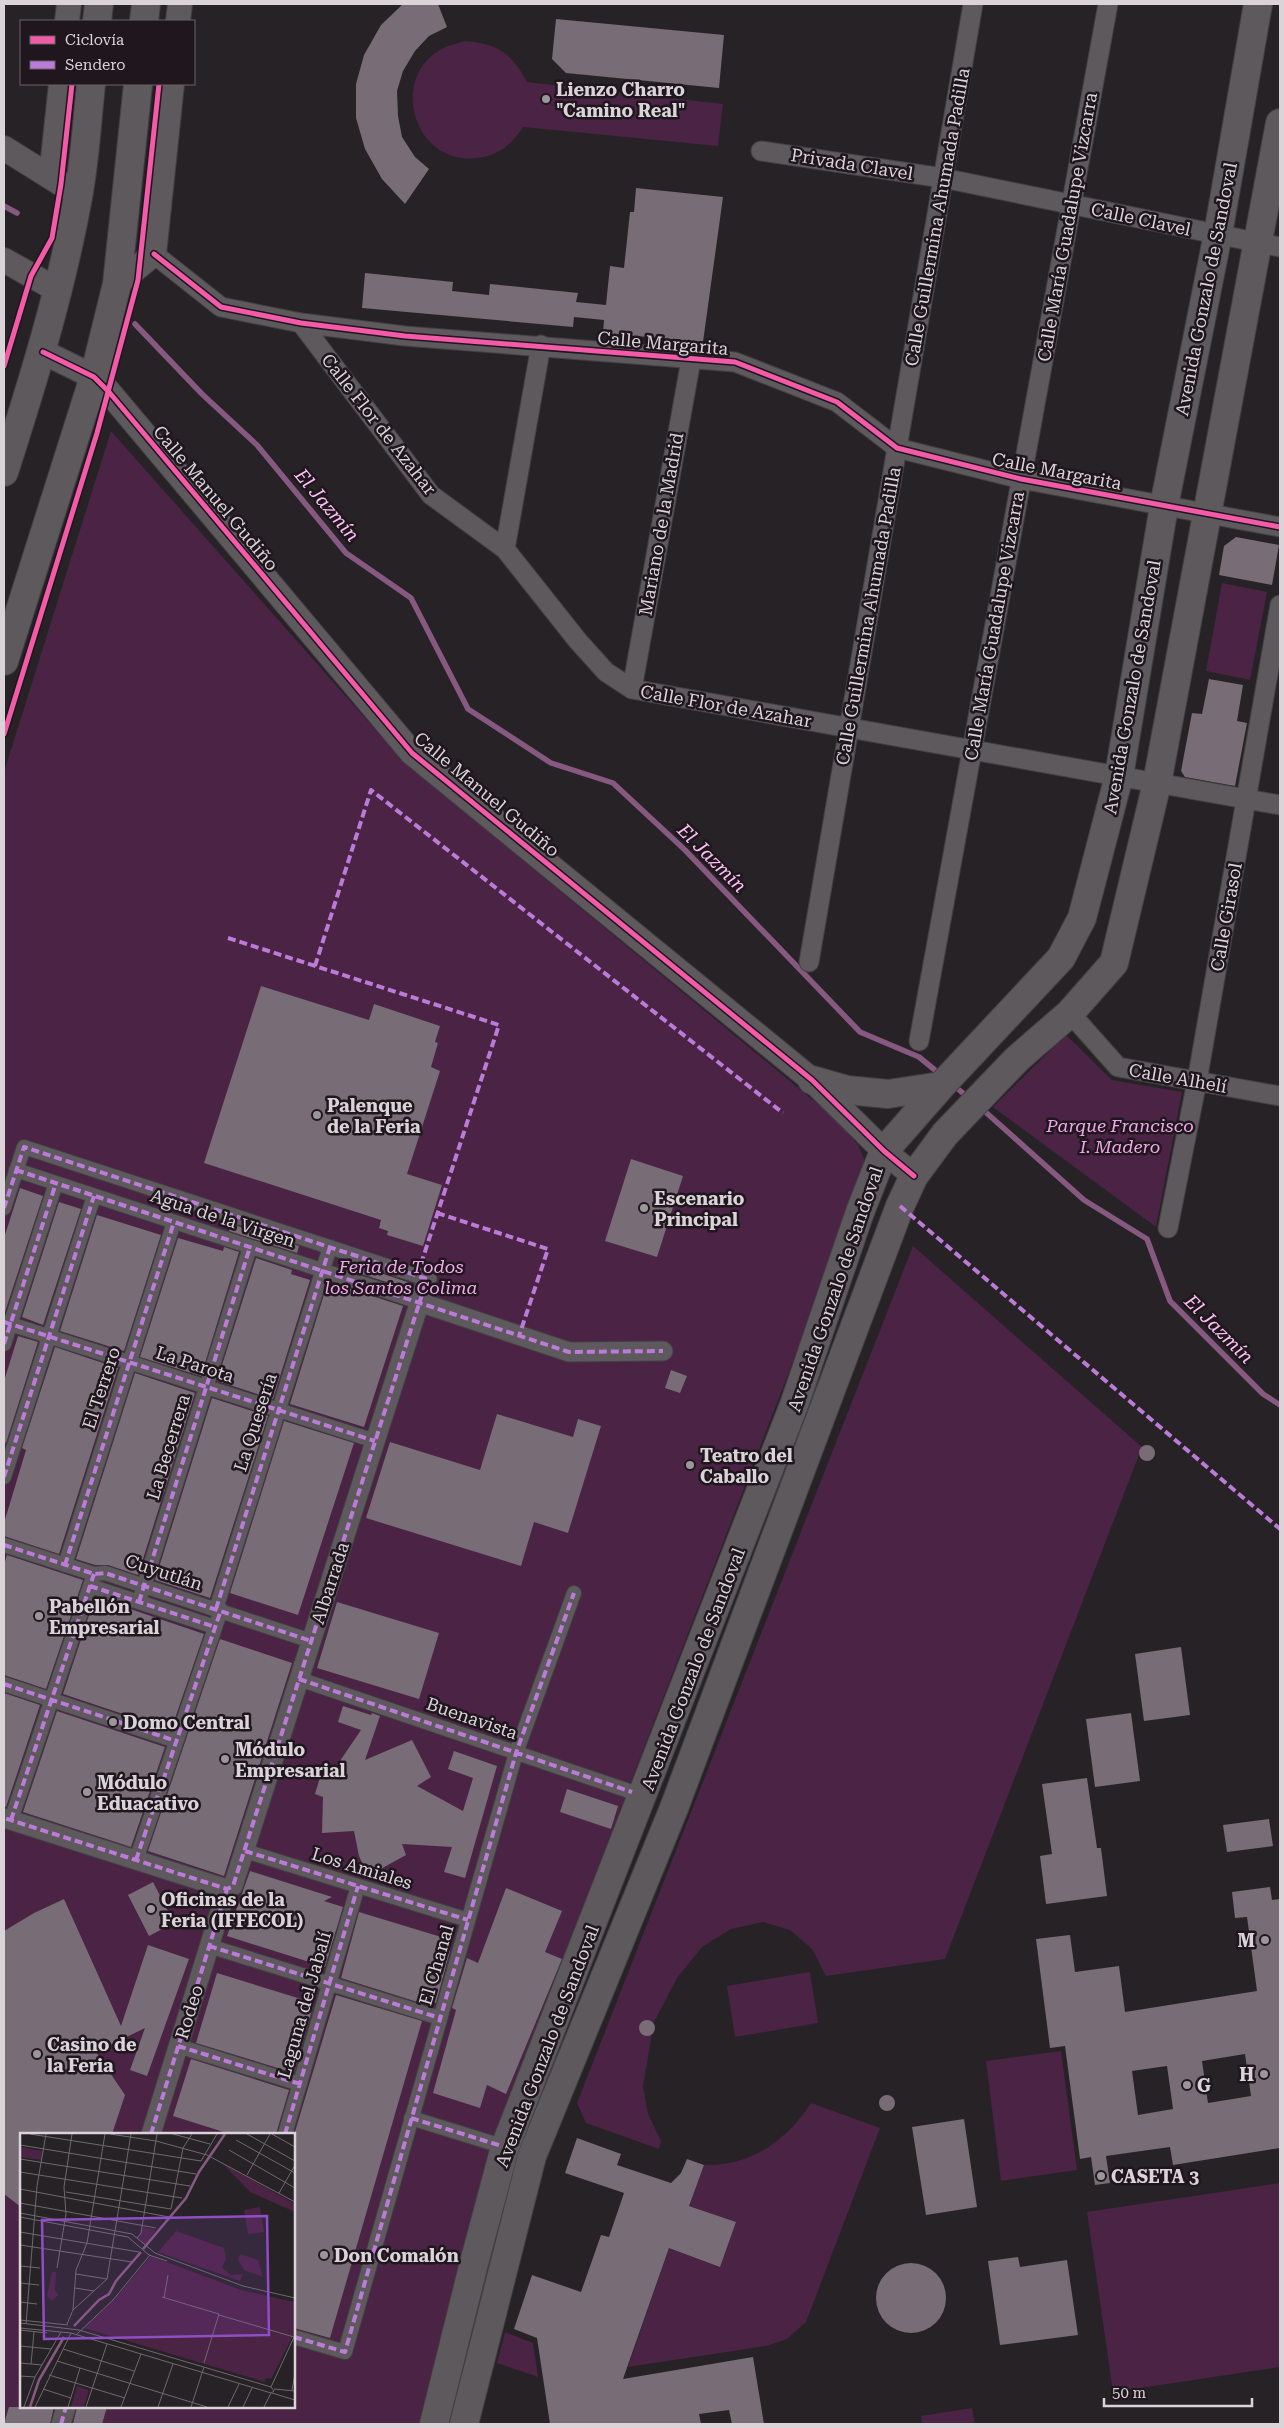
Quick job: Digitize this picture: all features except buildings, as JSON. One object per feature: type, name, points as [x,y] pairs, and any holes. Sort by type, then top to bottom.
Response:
[{"type":"main road","points":[[97,20],[99,4]]},
{"type":"main road","points":[[144,20],[146,4]]},
{"type":"main road","name":"Avenida Gonzalo de Sandoval","points":[[434,2424],[474,2263],[506,2147],[794,1405],[860,1212],[884,1151],[946,1080],[1061,958],[1082,918],[1119,776],[1164,506],[1218,234],[1258,4]]},
{"type":"main road","points":[[4,472],[43,352],[59,291],[79,195],[90,85]]},
{"type":"main road","points":[[4,661],[94,377],[117,284],[138,85]]},
{"type":"main road","name":"Avenida Gonzalo de Sandoval","points":[[464,2424],[532,2156],[674,1808],[900,1206],[914,1176],[945,1134],[1017,1058],[1070,1013],[1114,962],[1157,783],[1206,514],[1268,245],[1280,123]]},
{"type":"main road","points":[[812,1080],[847,1090],[888,1094],[946,1080]]},
{"type":"street","points":[[67,20],[69,4]]},
{"type":"street","points":[[178,20],[180,4]]},
{"type":"street","name":"Calle Guillermina Ahumada Padilla","points":[[809,962],[973,4]]},
{"type":"street","name":"Calle María Guadalupe Vizcarra","points":[[919,1041],[1108,4]]},
{"type":"street","points":[[51,177],[61,85]]},
{"type":"street","points":[[117,284],[154,254],[172,85]]},
{"type":"street","points":[[4,148],[79,195]]},
{"type":"street","name":"Privada Clavel","points":[[761,150],[943,178]]},
{"type":"street","name":"Calle Clavel","points":[[943,178],[1268,245]]},
{"type":"street","name":"Calle Margarita","points":[[154,254],[221,307],[301,323],[405,336],[541,345],[691,360],[735,362],[837,402],[897,448],[1021,479],[1280,527]]},
{"type":"street","points":[[4,260],[59,291]]},
{"type":"street","name":"Calle Flor de Azahar","points":[[301,323],[431,495],[505,549],[578,641],[606,672],[632,689],[1280,805]]},
{"type":"street","points":[[505,549],[541,345]]},
{"type":"street","name":"Calle Manuel Gudiño","points":[[43,352],[94,377],[412,753],[812,1080],[884,1151],[914,1176]]},
{"type":"street","name":"Mariano de la Madrid","points":[[632,689],[691,360]]},
{"type":"street","name":"Calle Girasol","points":[[1168,1228],[1197,1081],[1280,605]]},
{"type":"street","name":"Calle Alhelí","points":[[1070,1013],[1118,1067],[1280,1096]]},
{"type":"street","name":"Agua de la Virgen","points":[[419,1302],[16,1170],[24,1147],[427,1279]]},
{"type":"street","points":[[4,1208],[16,1170]]},
{"type":"street","points":[[4,1344],[7,1323],[56,1183]]},
{"type":"street","points":[[4,1477],[94,1196]]},
{"type":"street","name":"El Terrero","points":[[65,1565],[174,1222]]},
{"type":"street","name":"La Becerrera","points":[[139,1602],[250,1247]]},
{"type":"street","name":"La Quesería","points":[[136,1860],[215,1627],[218,1610],[278,1410],[330,1247]]},
{"type":"street","name":"Albarrada","points":[[230,1888],[245,1851],[427,1279]]},
{"type":"street","points":[[419,1302],[568,1352],[663,1352]]},
{"type":"street","name":"La Parota","points":[[7,1323],[375,1441]]},
{"type":"street","name":"Cuyutlán","points":[[4,1545],[65,1565],[139,1602],[215,1627]]},
{"type":"street","name":"Cuyutlán","points":[[92,1580],[105,1573],[312,1641]]},
{"type":"street","points":[[92,1580],[52,1700],[7,1819],[230,1888]]},
{"type":"street","name":"El Chanal","points":[[295,2337],[345,2352],[516,1753],[574,1593]]},
{"type":"street","name":"Buenavista","points":[[299,1679],[632,1792]]},
{"type":"street","points":[[4,1684],[176,1741]]},
{"type":"street","name":"Los Amiales","points":[[245,1851],[468,1920]]},
{"type":"street","name":"Laguna del Jabalí","points":[[285,2133],[358,1886]]},
{"type":"street","name":"Rodeo","points":[[151,2133],[209,1946],[230,1888]]},
{"type":"street","points":[[209,1946],[440,2018]]},
{"type":"street","points":[[178,2046],[300,2084]]},
{"type":"street","points":[[411,2118],[532,2156]]},
{"type":"street","points":[[60,2424],[66,2408]]},
{"type":"green space","name":"Lienzo Charro \"Camino Real\"","points":[[465,41],[477,42],[503,52],[515,64],[527,82],[723,104],[718,146],[523,127],[509,144],[492,155],[477,158],[455,157],[436,148],[423,133],[415,115],[413,96],[417,76],[428,60],[446,47]]},
{"type":"green space","name":"Feria de Todos los Santos Colima","points":[[111,431],[404,762],[837,1120],[858,1145],[868,1167],[495,2134],[422,2424],[4,2424],[4,772]]},
{"type":"green space","points":[[1222,583],[1267,592],[1250,680],[1206,671]]},
{"type":"green space","name":"Parque Francisco I. Madero","points":[[1066,1035],[1112,1080],[1182,1092],[1156,1227],[993,1107]]},
{"type":"green space","points":[[913,1246],[1142,1447],[945,1959],[826,1976],[812,1949],[790,1930],[763,1922],[731,1929],[702,1947],[677,1978],[654,2022],[643,2086],[648,2114],[661,2141],[659,2149],[586,2123],[577,2103]]},
{"type":"green space","points":[[810,1972],[818,2023],[735,2037],[727,1986]]},
{"type":"green space","points":[[1061,2051],[1077,2170],[1001,2181],[986,2061]]},
{"type":"green space","points":[[811,2103],[880,2128],[806,2322],[787,2339],[766,2346],[628,2367],[682,2211],[693,2215],[680,2252],[720,2266],[736,2222],[684,2204],[704,2165],[737,2161],[766,2149],[790,2129]]},
{"type":"green space","points":[[1280,2183],[1280,2367],[1113,2392],[1087,2212]]},
{"type":"green space","points":[[505,2332],[533,2343],[538,2377],[497,2363]]},
{"type":"green space","points":[[972,2408],[975,2424],[922,2424],[921,2416]]},
{"type":"waterway","name":"El Jazmín","points":[[4,206],[17,213]]},
{"type":"waterway","name":"El Jazmín","points":[[135,324],[202,394],[257,445],[346,553],[411,598],[468,709],[551,763],[613,783],[685,850],[860,1032],[919,1057],[941,1075]]},
{"type":"waterway","name":"El Jazmín","points":[[952,1084],[970,1099]]},
{"type":"waterway","name":"El Jazmín","points":[[981,1108],[1084,1200],[1147,1239],[1170,1301],[1263,1394],[1280,1405]]},
{"type":"marked path","points":[[315,966],[371,790],[783,1113]]},
{"type":"marked path","points":[[228,938],[499,1025],[417,1276]]},
{"type":"marked path","points":[[4,1208],[24,1147],[427,1279],[233,1886],[227,1889],[4,1818]]},
{"type":"marked path","points":[[16,1170],[569,1352],[663,1351]]},
{"type":"marked path","points":[[4,1344],[56,1183]]},
{"type":"marked path","points":[[4,1477],[94,1196]]},
{"type":"marked path","points":[[900,1206],[1280,1529]]},
{"type":"marked path","points":[[437,1213],[548,1249],[519,1336]]},
{"type":"marked path","points":[[65,1565],[174,1222]]},
{"type":"marked path","points":[[139,1602],[250,1247]]},
{"type":"marked path","points":[[216,1609],[330,1247]]},
{"type":"marked path","points":[[4,1322],[375,1441]]},
{"type":"marked path","points":[[4,1545],[94,1574],[105,1573],[311,1641]]},
{"type":"marked path","points":[[11,1820],[94,1574]]},
{"type":"marked path","points":[[90,1586],[215,1627]]},
{"type":"marked path","points":[[295,2337],[345,2352],[516,1753],[574,1593]]},
{"type":"marked path","points":[[136,1860],[221,1610]]},
{"type":"marked path","points":[[299,1679],[632,1792]]},
{"type":"marked path","points":[[4,1684],[176,1741]]},
{"type":"marked path","points":[[245,1851],[468,1920]]},
{"type":"marked path","points":[[285,2133],[358,1886]]},
{"type":"marked path","points":[[151,2133],[227,1889]]},
{"type":"marked path","points":[[209,1946],[440,2018]]},
{"type":"marked path","points":[[178,2046],[300,2084]]},
{"type":"marked path","points":[[411,2118],[505,2147]]},
{"type":"marked path","points":[[61,2424],[66,2408]]},
{"type":"cycle path","points":[[4,366],[31,276],[52,238],[61,184],[72,85]]},
{"type":"cycle path","points":[[4,734],[97,433],[138,280],[159,85]]},
{"type":"cycle path","points":[[154,254],[221,307],[301,323],[405,336],[735,362],[837,402],[897,448],[1021,479],[1280,527]]},
{"type":"cycle path","points":[[43,352],[94,377],[109,392],[412,753],[812,1080],[884,1151],[914,1176]]},
{"type":"place","name":"Lienzo Charro \"Camino Real\"","points":[[546,99]]},
{"type":"place","name":"Palenque de la Feria","points":[[317,1115]]},
{"type":"place","name":"Escenario Principal","points":[[644,1208]]},
{"type":"place","name":"Teatro del Caballo","points":[[690,1465]]},
{"type":"place","name":"Pabellón Empresarial","points":[[39,1616]]},
{"type":"place","name":"Domo Central","points":[[113,1722]]},
{"type":"place","name":"Módulo Empresarial","points":[[225,1759]]},
{"type":"place","name":"Módulo Eduacativo","points":[[87,1792]]},
{"type":"place","name":"Oficinas de la Feria (IFFECOL)","points":[[151,1909]]},
{"type":"place","name":"M","points":[[1265,1940]]},
{"type":"place","name":"Casino de la Feria","points":[[37,2054]]},
{"type":"place","name":"H","points":[[1264,2074]]},
{"type":"place","name":"G","points":[[1187,2085]]},
{"type":"place","name":"CASETA 3","points":[[1101,2176]]},
{"type":"place","name":"Don Comalón","points":[[324,2255]]}]
